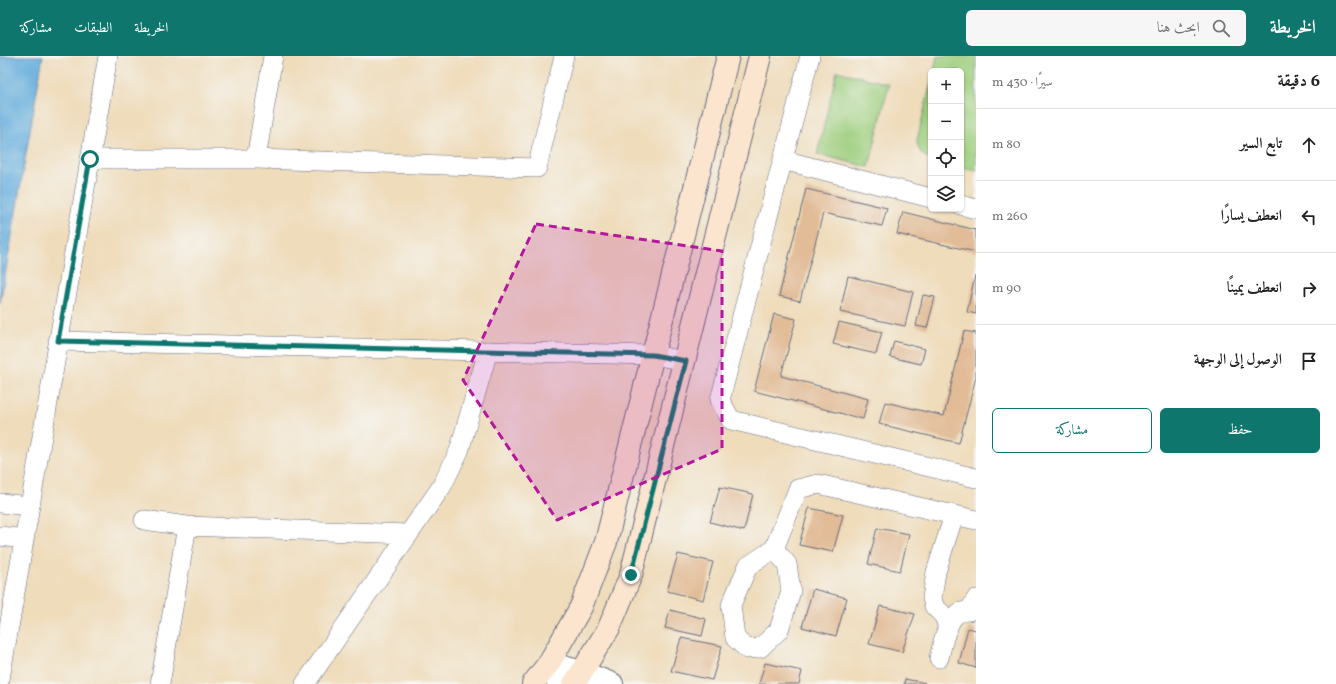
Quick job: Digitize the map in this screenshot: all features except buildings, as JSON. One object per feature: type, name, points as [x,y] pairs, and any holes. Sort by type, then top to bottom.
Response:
[{"type":"main road","points":[[534,684],[549,662],[581,607],[606,542],[728,56]]},
{"type":"main road","points":[[578,678],[609,628],[631,575],[686,361],[760,56]]},
{"type":"street","points":[[0,679],[108,56]]},
{"type":"street","points":[[256,159],[273,56]]},
{"type":"street","points":[[90,159],[256,159],[537,168],[564,56]]},
{"type":"street","points":[[810,56],[720,400],[731,420],[976,478]]},
{"type":"street","points":[[783,160],[928,197]]},
{"type":"street","points":[[964,206],[976,209]]},
{"type":"street","points":[[58,341],[653,355],[686,361]]},
{"type":"street","points":[[305,684],[442,486],[460,451],[488,351]]},
{"type":"street","points":[[774,549],[787,564],[791,591],[779,630],[760,648],[747,649],[735,638],[731,605],[748,566],[774,549],[798,489],[818,484],[976,520]]},
{"type":"street","points":[[0,503],[30,506]]},
{"type":"street","points":[[948,628],[944,616],[934,606],[932,598],[936,572],[954,515]]},
{"type":"street","points":[[144,520],[188,526],[408,534]]},
{"type":"street","points":[[160,684],[188,526]]},
{"type":"street","points":[[0,536],[24,539]]},
{"type":"street","points":[[939,658],[944,636],[948,628],[958,613],[969,611],[976,600]]},
{"type":"street","points":[[549,662],[578,678],[612,684]]},
{"type":"street","points":[[549,662],[559,684]]},
{"type":"highlighted area","points":[[536,224],[722,251],[722,449],[557,520],[463,380]]},
{"type":"green space","points":[[937,56],[976,56],[976,171],[964,168],[964,68],[935,68]]},
{"type":"green space","points":[[837,71],[889,84],[869,167],[817,154]]},
{"type":"green space","points":[[928,94],[928,158],[921,152],[918,147],[917,140]]},
{"type":"water","points":[[0,56],[43,56],[0,304]]},
{"type":"route","points":[[90,159],[58,341],[653,355],[686,361],[631,575]]}]
